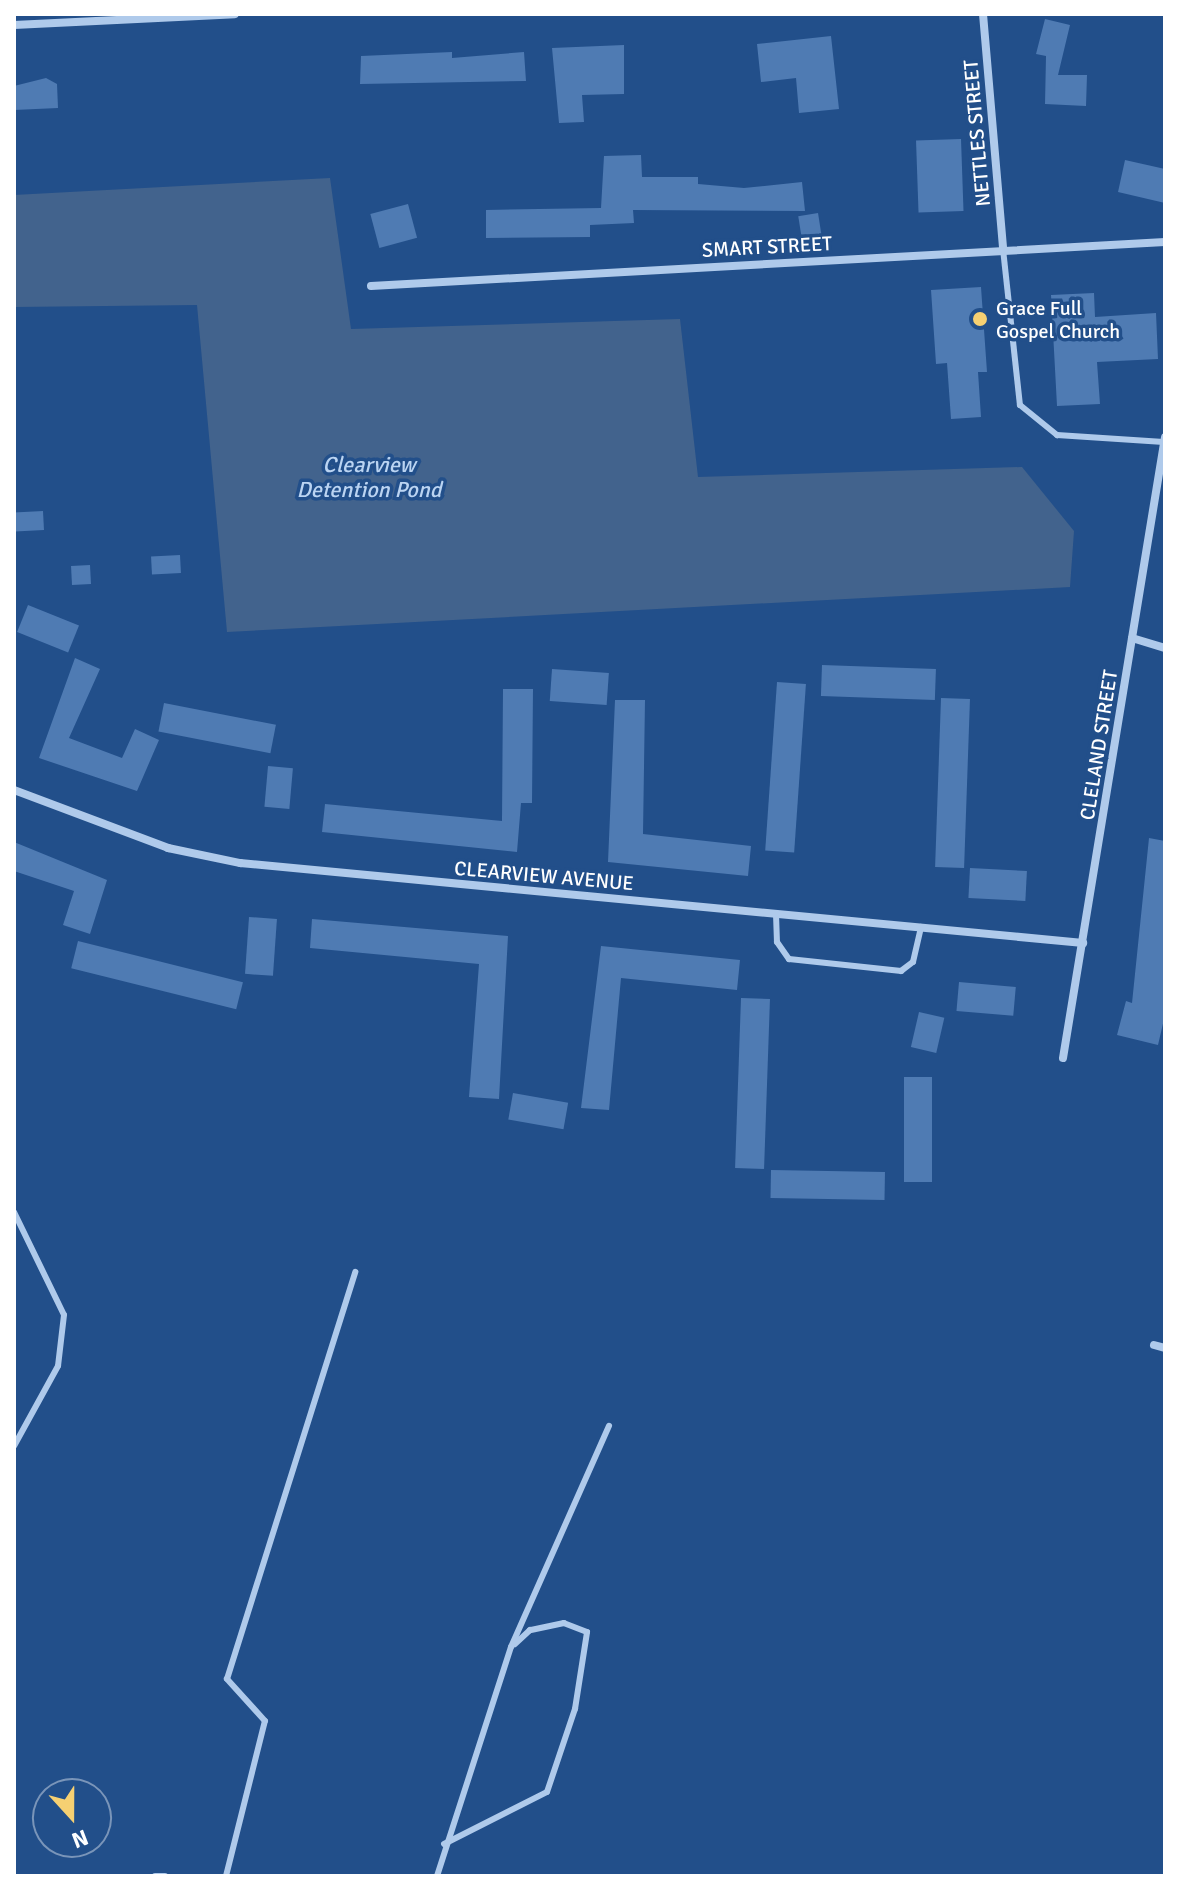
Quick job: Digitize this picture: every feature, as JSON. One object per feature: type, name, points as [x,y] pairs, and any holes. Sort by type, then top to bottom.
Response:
[{"type":"street","points":[[14,25],[109,17],[235,14]]},
{"type":"street","name":"NETTLES STREET","points":[[983,14],[1003,249]]},
{"type":"street","name":"SMART STREET","points":[[371,286],[1165,242]]},
{"type":"street","name":"CLELAND STREET","points":[[1063,1058],[1165,440]]},
{"type":"street","points":[[1132,638],[1165,648]]},
{"type":"street","name":"CLEARVIEW AVENUE","points":[[14,790],[168,848],[240,863],[1083,943]]},
{"type":"street","points":[[1154,1345],[1165,1348]]},
{"type":"lane","points":[[1003,249],[1020,405],[1057,435],[1165,440]]},
{"type":"lane","points":[[776,914],[777,942],[789,959],[901,971],[913,962],[921,927]]},
{"type":"lane","points":[[14,1212],[64,1315],[58,1366],[14,1446]]},
{"type":"lane","points":[[226,1876],[265,1721],[227,1679],[355,1272]]},
{"type":"lane","points":[[437,1876],[444,1844],[511,1647],[609,1426]]},
{"type":"lane","points":[[444,1844],[547,1792],[575,1709],[587,1632],[564,1623],[530,1630],[511,1647]]},
{"type":"lane","points":[[155,1876],[165,1876]]},
{"type":"water","name":"Clearview Detention Pond","points":[[330,178],[351,329],[680,319],[698,477],[1022,467],[1074,531],[1070,587],[227,632],[197,305],[14,307],[14,195]]},
{"type":"building","points":[[1045,19],[1070,25],[1058,75],[1087,75],[1086,106],[1045,104],[1046,56],[1036,54]]},
{"type":"building","points":[[831,36],[839,109],[799,113],[796,78],[761,82],[757,44]]},
{"type":"building","points":[[624,45],[624,94],[582,95],[584,122],[559,123],[552,48]]},
{"type":"building","points":[[452,52],[452,58],[524,52],[526,81],[360,84],[361,56]]},
{"type":"building","points":[[46,78],[57,84],[58,108],[14,110],[14,86]]},
{"type":"building","points":[[961,139],[964,211],[919,213],[916,141]]},
{"type":"building","points":[[641,155],[642,177],[698,177],[698,184],[744,188],[802,182],[805,211],[633,210],[634,223],[590,225],[590,237],[486,238],[486,210],[601,208],[604,156]]},
{"type":"building","points":[[1125,160],[1165,169],[1165,203],[1118,192]]},
{"type":"building","points":[[408,204],[417,238],[379,248],[370,214]]},
{"type":"building","points":[[818,213],[822,238],[802,241],[798,216]]},
{"type":"building","points":[[981,287],[987,372],[978,372],[981,417],[951,419],[947,363],[936,364],[931,290]]},
{"type":"building","points":[[1094,293],[1095,317],[1156,313],[1158,359],[1097,362],[1100,404],[1057,406],[1051,295]]},
{"type":"building","points":[[43,511],[44,530],[15,531],[14,513]]},
{"type":"building","points":[[180,555],[181,573],[152,574],[151,557]]},
{"type":"building","points":[[90,565],[91,584],[72,585],[71,566]]},
{"type":"building","points":[[28,605],[79,626],[68,652],[17,632]]},
{"type":"building","points":[[75,658],[100,669],[69,738],[122,758],[135,729],[159,740],[137,791],[39,758]]},
{"type":"building","points":[[822,665],[936,669],[935,700],[821,696]]},
{"type":"building","points":[[552,669],[609,673],[607,705],[550,701]]},
{"type":"building","points":[[777,682],[806,684],[794,853],[765,851]]},
{"type":"building","points":[[503,689],[533,689],[532,803],[521,803],[517,852],[322,832],[325,804],[502,821]]},
{"type":"building","points":[[941,698],[970,699],[964,868],[935,867]]},
{"type":"building","points":[[615,700],[645,700],[643,834],[751,846],[748,876],[608,862]]},
{"type":"building","points":[[164,703],[276,725],[270,753],[158,731]]},
{"type":"building","points":[[268,766],[293,768],[289,809],[264,807]]},
{"type":"building","points":[[1149,838],[1165,841],[1165,1015],[1158,1045],[1117,1035],[1126,1001],[1132,1003]]},
{"type":"building","points":[[14,842],[107,880],[90,934],[63,925],[74,891],[14,871]]},
{"type":"building","points":[[970,868],[1027,871],[1025,901],[968,898]]},
{"type":"building","points":[[249,917],[277,919],[273,976],[245,974]]},
{"type":"building","points":[[312,919],[508,936],[499,1099],[469,1097],[479,964],[310,948]]},
{"type":"building","points":[[78,941],[243,982],[236,1009],[71,968]]},
{"type":"building","points":[[601,946],[740,960],[737,990],[621,978],[609,1110],[581,1108]]},
{"type":"building","points":[[959,982],[1016,987],[1013,1016],[956,1011]]},
{"type":"building","points":[[741,998],[770,999],[764,1169],[735,1168]]},
{"type":"building","points":[[919,1012],[944,1018],[936,1053],[911,1047]]},
{"type":"building","points":[[904,1077],[932,1077],[932,1182],[904,1182]]},
{"type":"building","points":[[513,1093],[568,1103],[563,1129],[508,1120]]},
{"type":"building","points":[[771,1170],[885,1172],[884,1200],[771,1198]]},
{"type":"place","name":"Grace Full Gospel Church","points":[[980,319]]}]
